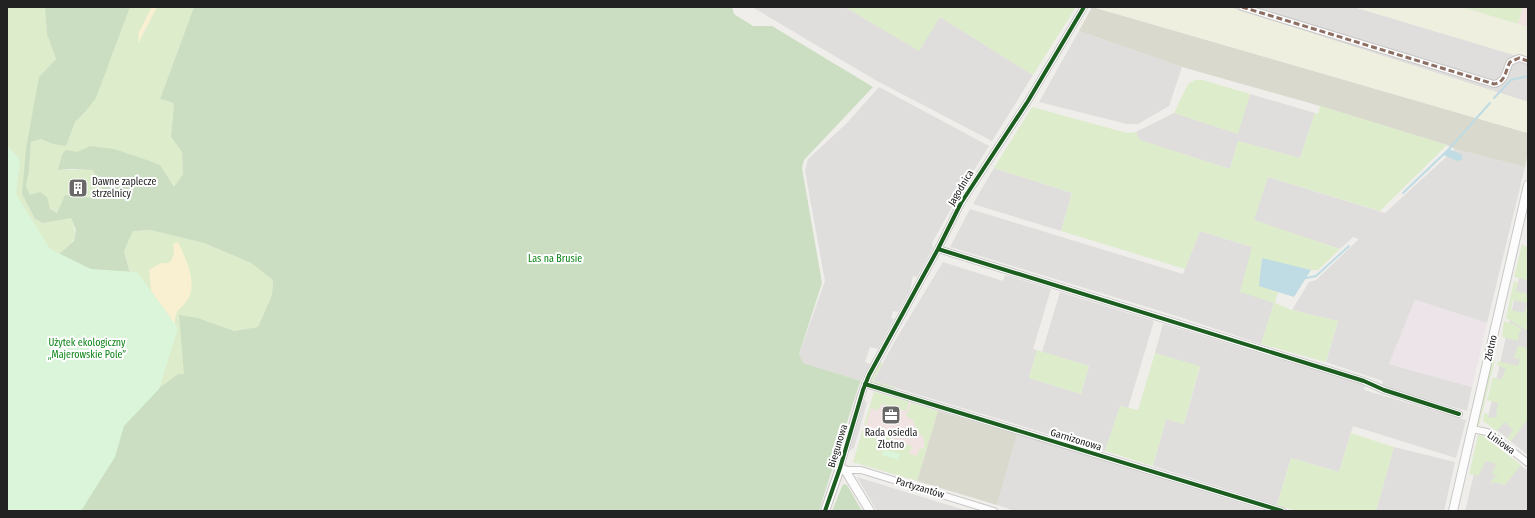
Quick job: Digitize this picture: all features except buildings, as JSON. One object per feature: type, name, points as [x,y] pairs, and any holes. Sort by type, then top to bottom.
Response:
[{"type":"street","name":"Jagodnica","points":[[865,384],[969,189],[1028,101],[1084,7]]},
{"type":"street","points":[[1242,7],[1494,84],[1497,84],[1504,78],[1510,62],[1519,58],[1528,61]]},
{"type":"street","name":"Złotno","points":[[1453,511],[1528,185]]},
{"type":"street","points":[[938,249],[1364,381],[1384,390],[1459,414]]},
{"type":"street","name":"Biegunowa","points":[[825,511],[842,469],[865,384]]},
{"type":"street","name":"Garnizonowa","points":[[865,384],[1282,511]]},
{"type":"street","name":"Liniowa","points":[[1472,429],[1485,431],[1492,435],[1528,463]]},
{"type":"street","points":[[842,469],[870,511]]},
{"type":"street","name":"Partyzantów","points":[[842,469],[861,470],[994,511]]},
{"type":"shaded area","points":[[752,7],[845,7],[919,50],[940,17],[1033,75],[992,141],[877,81]]},
{"type":"shaded area","points":[[1092,7],[1528,133],[1528,151],[1525,167],[1455,149],[1447,145],[1320,106],[1182,67],[1079,31]]},
{"type":"shaded area","points":[[1228,7],[1354,7],[1528,59],[1528,102]]},
{"type":"shaded area","points":[[1523,7],[1528,7],[1528,27],[1518,24]]},
{"type":"shaded area","points":[[1079,31],[1182,67],[1169,106],[1138,124],[1127,124],[1039,102]]},
{"type":"shaded area","points":[[879,87],[989,146],[964,186],[960,187],[957,191],[958,196],[932,243],[933,248],[917,277],[913,276],[910,290],[898,312],[893,311],[891,318],[894,319],[878,349],[870,347],[865,362],[870,364],[861,381],[803,363],[799,354],[825,281],[805,171],[808,159],[847,123]]},
{"type":"shaded area","points":[[1250,94],[1315,113],[1300,158],[1238,141],[1230,169],[1139,140],[1136,132],[1174,113],[1237,133]]},
{"type":"shaded area","points":[[1455,149],[1525,167],[1487,323],[1415,300],[1389,364],[1472,387],[1467,411],[1382,386],[1383,381],[1326,362],[1338,321],[1292,310],[1309,282],[1316,280],[1359,239],[1353,237],[1340,249],[1253,220],[1268,177],[1385,213]]},
{"type":"shaded area","points":[[994,168],[1072,193],[1061,231],[973,204]]},
{"type":"shaded area","points":[[970,209],[1183,274],[1200,231],[1252,247],[1274,303],[1261,344],[1180,317],[950,247]]},
{"type":"shaded area","points":[[1526,246],[1528,248],[1528,455],[1487,422]]},
{"type":"shaded area","points":[[943,262],[1003,281],[1005,275],[1051,289],[1033,349],[1037,350],[1029,378],[1081,394],[1089,366],[1042,352],[1060,292],[1154,321],[1128,408],[1120,406],[1105,451],[873,381],[896,339]]},
{"type":"shaded area","points":[[1415,300],[1487,323],[1472,387],[1389,364]]},
{"type":"shaded area","points":[[1163,324],[1365,385],[1364,390],[1466,420],[1456,458],[1353,426],[1339,472],[1291,458],[1277,505],[1153,466],[1166,419],[1184,424],[1200,367],[1155,353]]},
{"type":"shaded area","points":[[874,392],[938,411],[917,481],[853,462]]},
{"type":"shaded area","points":[[863,398],[867,403],[854,448],[849,451]]},
{"type":"shaded area","points":[[938,411],[1017,434],[997,505],[917,481]]},
{"type":"shaded area","points":[[1017,434],[1266,511],[1015,511],[997,505]]},
{"type":"shaded area","points":[[1483,436],[1528,471],[1528,511],[1465,511]]},
{"type":"shaded area","points":[[1394,447],[1455,462],[1444,511],[1376,511]]},
{"type":"shaded area","points":[[857,477],[968,511],[877,511]]},
{"type":"green space","name":"Użytek ekologiczny „Majerowskie Pole”","points":[[7,7],[45,7],[47,34],[56,59],[39,78],[22,194],[35,219],[43,223],[71,218],[75,236],[71,244],[56,257],[143,287],[129,270],[124,251],[133,231],[150,230],[204,243],[251,263],[273,279],[272,295],[258,327],[234,331],[198,318],[184,374],[178,374],[155,391],[7,511]]},
{"type":"green space","name":"Las na Brusie","points":[[45,7],[130,7],[96,98],[75,122],[66,146],[53,144],[41,139],[31,142],[29,171],[26,186],[30,195],[40,192],[47,197],[50,209],[57,213],[65,195],[95,198],[103,190],[93,170],[58,170],[62,155],[66,150],[77,152],[90,146],[114,149],[147,160],[160,165],[174,187],[183,174],[182,152],[171,137],[174,104],[160,99],[194,7],[732,7],[734,14],[753,26],[772,26],[873,87],[804,160],[802,168],[822,283],[799,354],[803,363],[861,381],[819,511],[38,511],[129,407],[155,391],[178,374],[184,374],[179,315],[198,318],[234,331],[258,327],[272,295],[273,280],[251,263],[204,243],[150,230],[133,231],[124,251],[129,270],[143,288],[56,257],[74,241],[76,230],[71,218],[43,223],[35,219],[22,194],[26,149],[39,77],[56,59],[47,34]]},
{"type":"green space","points":[[130,7],[152,7],[139,32],[139,42],[157,7],[194,7],[160,99],[174,104],[171,137],[182,152],[183,174],[174,187],[147,160],[90,146],[77,152],[59,170],[94,170],[103,190],[95,198],[65,195],[57,213],[30,195],[26,186],[29,171],[31,141],[41,139],[53,144],[66,145],[75,122],[86,111],[96,97]]},
{"type":"green space","points":[[845,7],[1076,7],[1033,75],[940,17],[919,51]]},
{"type":"green space","points":[[1094,7],[1229,7],[1528,102],[1528,133]]},
{"type":"green space","points":[[1354,7],[1462,7],[1528,27],[1528,59]]},
{"type":"green space","points":[[1462,7],[1523,7],[1518,24]]},
{"type":"green space","points":[[1195,80],[1203,80],[1250,94],[1238,134],[1174,113],[1188,84]]},
{"type":"green space","points":[[1320,106],[1447,145],[1380,211],[1268,177],[1254,220],[1340,249],[1318,270],[1311,270],[1262,259],[1259,286],[1278,292],[1275,303],[1292,310],[1338,321],[1326,362],[1261,344],[1274,303],[1240,292],[1252,247],[1200,231],[1185,269],[1061,231],[1072,193],[994,168],[1032,107],[1127,133],[1136,132],[1140,140],[1230,169],[1238,141],[1300,158],[1315,113],[1318,114]]},
{"type":"green space","name":"Użytek ekologiczny „Majerowskie Pole”","points":[[7,145],[20,160],[16,194],[50,249],[91,269],[137,272],[178,328],[159,389],[124,426],[115,457],[81,511],[7,511]]},
{"type":"green space","points":[[1522,244],[1528,248],[1528,280],[1514,277]]},
{"type":"green space","points":[[1514,281],[1518,282],[1516,291],[1528,294],[1528,331],[1506,318]],"holes":[[[1513,300],[1527,303],[1524,313],[1511,310]]]},
{"type":"green space","points":[[1504,321],[1515,325],[1522,330],[1519,333],[1518,341],[1502,337]]},
{"type":"green space","points":[[1518,346],[1528,348],[1528,419],[1511,441],[1507,439],[1513,430],[1505,422],[1497,431],[1483,421],[1484,413],[1489,414],[1488,417],[1496,418],[1498,416],[1496,414],[1498,403],[1487,400],[1493,377],[1501,380],[1506,369],[1497,365],[1498,361],[1518,366],[1520,359],[1514,358]]},
{"type":"green space","points":[[1037,350],[1089,366],[1081,394],[1029,378]]},
{"type":"green space","points":[[1155,353],[1200,366],[1184,424],[1166,419],[1153,466],[1105,451],[1120,406],[1138,410]]},
{"type":"green space","points":[[1492,359],[1495,360],[1479,426],[1477,423]]},
{"type":"green space","points":[[880,363],[883,363],[873,381],[894,387],[894,389],[872,383],[871,380]]},
{"type":"green space","points":[[874,392],[909,402],[906,411],[882,404],[878,410],[871,408],[866,425],[864,425]]},
{"type":"green space","points":[[911,403],[938,411],[917,481],[853,462],[863,429],[899,441],[898,446],[902,448],[904,443],[912,446],[909,454],[917,456],[920,448],[924,449],[924,438],[917,431],[913,420],[906,416]]},
{"type":"green space","points":[[1351,433],[1394,447],[1376,511],[1296,511],[1277,505],[1291,458],[1339,472]]},
{"type":"green space","points":[[1478,435],[1482,435],[1521,465],[1505,485],[1494,482],[1492,484],[1490,483],[1495,477],[1498,477],[1492,474],[1496,464],[1486,461],[1478,476],[1469,474]]},
{"type":"green space","points":[[884,450],[900,454],[898,460],[882,455]]},
{"type":"green space","points":[[843,484],[847,485],[862,511],[832,511]]},
{"type":"sand","points":[[152,7],[157,7],[138,43],[139,32]]},
{"type":"sand","points":[[178,242],[189,270],[192,285],[191,293],[188,299],[176,314],[175,325],[152,300],[149,270],[161,263],[171,261],[174,253],[173,244]]},
{"type":"water","points":[[1449,149],[1461,154],[1463,159],[1458,161],[1443,155]]},
{"type":"water","points":[[1262,258],[1311,270],[1294,297],[1259,286]]},
{"type":"waterway","points":[[1494,98],[1511,80],[1528,76]]},
{"type":"waterway","points":[[1403,193],[1449,149],[1490,103]]},
{"type":"waterway","points":[[1306,278],[1316,276],[1349,246]]},
{"type":"marked path","points":[[1242,7],[1494,84],[1503,79],[1510,62],[1519,58],[1528,61]]},
{"type":"cycle path","points":[[825,511],[869,375],[938,249],[961,203],[1028,101],[1084,7]]},
{"type":"cycle path","points":[[938,249],[1364,381],[1384,390],[1459,414]]},
{"type":"cycle path","points":[[865,384],[1282,511]]},
{"type":"place","name":"Dawne zaplecze strzelnicy","points":[[78,188]]},
{"type":"place","name":"Rada osiedla Złotno","points":[[891,415]]}]
